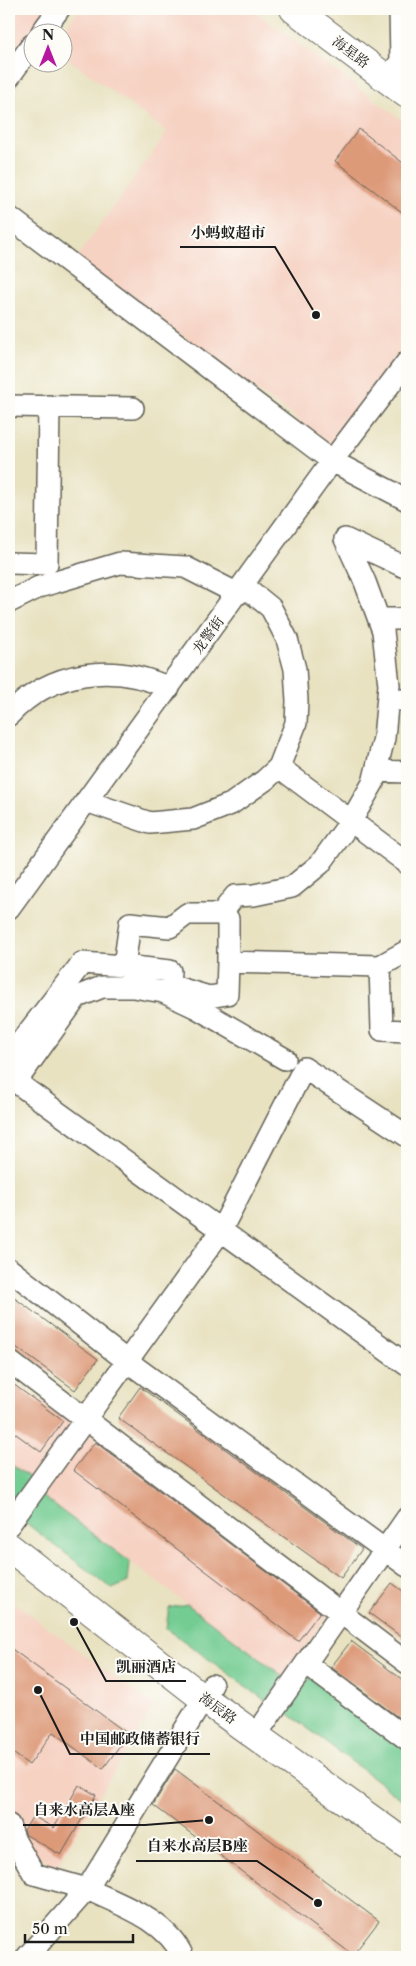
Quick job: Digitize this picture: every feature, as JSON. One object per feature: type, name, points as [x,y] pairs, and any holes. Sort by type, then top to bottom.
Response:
[{"type":"main road","name":"海星路","points":[[294,9],[397,87]]},
{"type":"main road","name":"海辰路","points":[[9,1527],[208,1691]]},
{"type":"main road","name":"海辰路","points":[[9,1547],[260,1729],[407,1845]]},
{"type":"main road","name":"海辰路","points":[[260,1729],[407,1826]]},
{"type":"street","points":[[49,22],[59,9]]},
{"type":"street","points":[[397,87],[401,61],[400,9]]},
{"type":"street","points":[[9,77],[22,59]]},
{"type":"street","points":[[9,217],[332,461],[407,500]]},
{"type":"street","name":"龙警街","points":[[10,904],[241,590],[332,461],[407,362]]},
{"type":"street","points":[[9,406],[132,408]]},
{"type":"street","points":[[9,602],[39,587],[51,573],[49,406]]},
{"type":"street","points":[[221,914],[235,896],[254,895],[292,887],[320,864],[351,821],[373,783],[384,738],[398,700],[389,685],[383,631],[365,582],[345,539],[407,568]]},
{"type":"street","points":[[9,563],[51,573],[120,563],[185,567],[241,590],[271,608],[287,639],[295,669],[296,723],[279,767],[265,780],[231,804],[193,819],[150,822],[86,802]]},
{"type":"street","points":[[379,619],[407,619]]},
{"type":"street","points":[[9,716],[23,700],[60,680],[99,672],[154,681],[169,688]]},
{"type":"street","points":[[279,767],[407,863]]},
{"type":"street","points":[[376,771],[407,772]]},
{"type":"street","points":[[9,1057],[82,963],[170,971],[169,985],[209,997],[227,994],[228,920],[221,914],[187,914],[170,927],[130,923],[124,966]]},
{"type":"street","points":[[228,962],[380,966],[407,951]]},
{"type":"street","points":[[380,966],[382,1030],[407,1031]]},
{"type":"street","points":[[285,1058],[197,1008],[162,992],[133,987],[102,987],[78,996],[12,1080],[220,1232],[407,1365]]},
{"type":"street","points":[[9,1527],[220,1232],[304,1068],[407,1136]]},
{"type":"street","points":[[9,1269],[127,1361],[407,1566]]},
{"type":"street","points":[[9,1361],[407,1663]]},
{"type":"street","points":[[260,1729],[407,1518]]},
{"type":"street","points":[[306,1664],[407,1739]]},
{"type":"street","points":[[27,1957],[87,1889],[208,1691]]},
{"type":"street","points":[[9,1825],[15,1841],[34,1874],[87,1889],[145,1916],[177,1945],[183,1957]]},
{"type":"shaded area","points":[[9,9],[48,9],[38,22],[22,22],[22,44],[18,49],[9,42]]},
{"type":"shaded area","points":[[79,9],[251,9],[407,124],[407,340],[332,444],[76,259],[167,132],[72,62],[72,22],[69,22]]},
{"type":"shaded area","points":[[9,1378],[72,1424],[33,1480],[9,1463]]},
{"type":"shaded area","points":[[88,1433],[328,1614],[284,1677],[42,1496]]},
{"type":"shaded area","points":[[9,1599],[154,1706],[56,1867],[20,1843],[12,1800],[9,1794]]},
{"type":"green space","points":[[9,1463],[33,1480],[9,1511]]},
{"type":"green space","points":[[42,1496],[130,1562],[128,1582],[112,1589],[22,1520]]},
{"type":"green space","points":[[187,1604],[284,1677],[266,1701],[166,1628],[169,1608]]},
{"type":"green space","points":[[311,1676],[407,1747],[407,1803],[286,1712]]},
{"type":"building","points":[[359,129],[407,166],[407,216],[335,161]]},
{"type":"building","points":[[9,1294],[98,1359],[75,1390],[9,1342]]},
{"type":"building","points":[[9,1381],[63,1421],[41,1452],[9,1429]]},
{"type":"building","points":[[140,1387],[362,1549],[341,1578],[118,1418]]},
{"type":"building","points":[[95,1442],[320,1612],[298,1641],[73,1470]]},
{"type":"building","points":[[392,1583],[407,1594],[407,1641],[369,1613]]},
{"type":"building","points":[[351,1641],[407,1683],[407,1724],[331,1667]]},
{"type":"building","points":[[9,1647],[128,1734],[103,1769],[53,1732],[29,1765],[9,1750]]},
{"type":"building","points":[[175,1769],[379,1921],[353,1955],[153,1805]]},
{"type":"building","points":[[79,1785],[96,1795],[61,1855],[26,1835],[24,1830],[33,1816],[54,1828]]},
{"type":"place","name":"小蚂蚁超市","points":[[316,315]]},
{"type":"place","name":"凯丽酒店","points":[[74,1622]]},
{"type":"place","name":"中国邮政储蓄银行","points":[[38,1690]]},
{"type":"place","name":"自来水高层A座","points":[[209,1820]]},
{"type":"place","name":"自来水高层B座","points":[[318,1903]]}]
